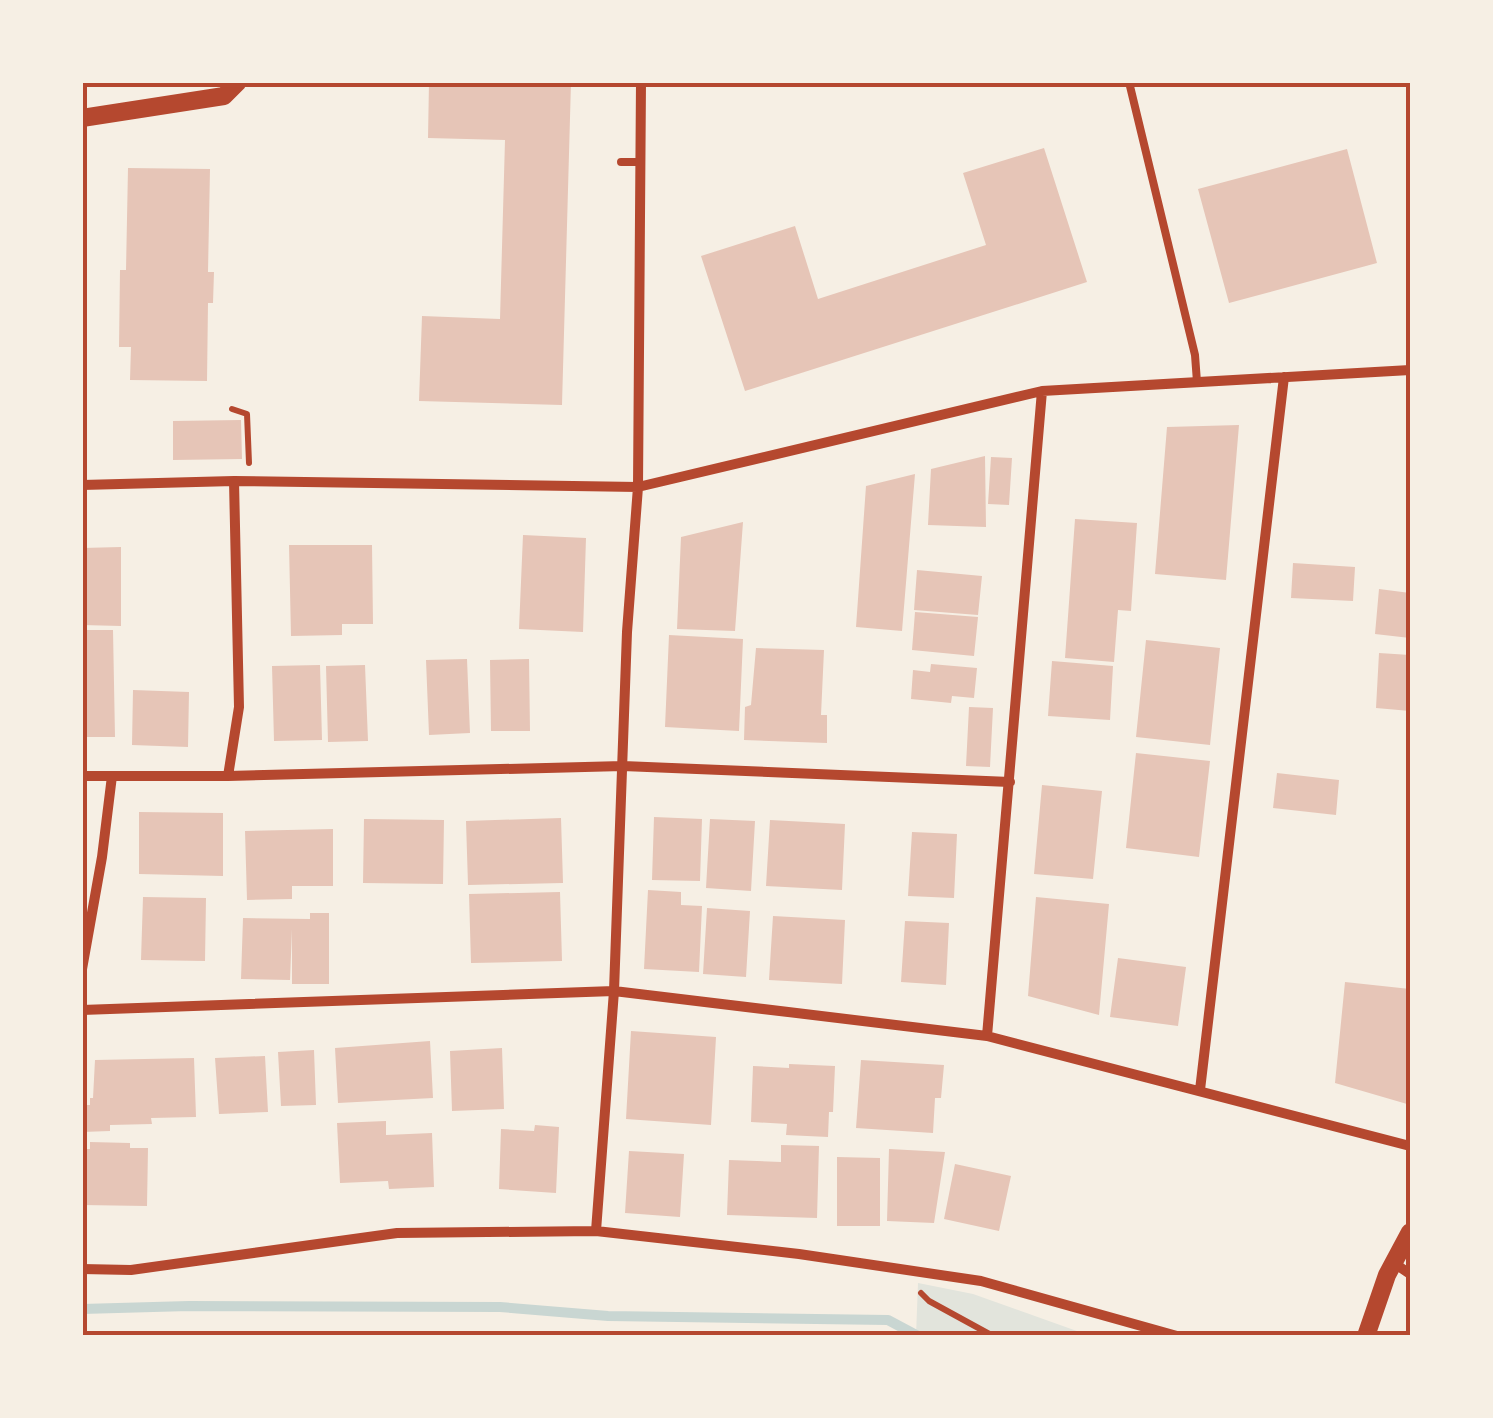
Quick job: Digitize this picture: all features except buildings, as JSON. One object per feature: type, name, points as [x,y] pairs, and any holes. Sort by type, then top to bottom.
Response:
[{"type":"street","points":[[82,118],[224,96],[238,82]]},
{"type":"street","points":[[596,1231],[614,991],[627,632],[638,486],[642,82]]},
{"type":"street","points":[[82,484],[234,481],[638,486],[1042,391],[1410,370]]},
{"type":"street","points":[[1200,1090],[1284,377]]},
{"type":"street","points":[[987,1036],[1042,391]]},
{"type":"street","points":[[228,776],[239,708],[234,481]]},
{"type":"street","points":[[82,776],[623,766],[1010,782]]},
{"type":"street","points":[[82,969],[112,776]]},
{"type":"street","points":[[82,1010],[614,991],[987,1036],[1410,1146]]},
{"type":"street","points":[[82,1269],[131,1270],[398,1234],[596,1231],[981,1281],[1177,1336]]},
{"type":"street","points":[[1366,1336],[1410,1232]]},
{"type":"street","points":[[1394,1263],[1410,1274]]},
{"type":"lane","points":[[1129,82],[1195,355],[1197,382]]},
{"type":"lane","points":[[621,162],[641,162]]},
{"type":"path","points":[[232,409],[247,414],[249,464]]},
{"type":"path","points":[[898,1269],[929,1300],[993,1336]]},
{"type":"shaded area","points":[[918,1283],[973,1294],[1088,1335],[916,1336]]},
{"type":"waterway","points":[[82,1309],[500,1307],[608,1316],[888,1320],[918,1336]]}]
